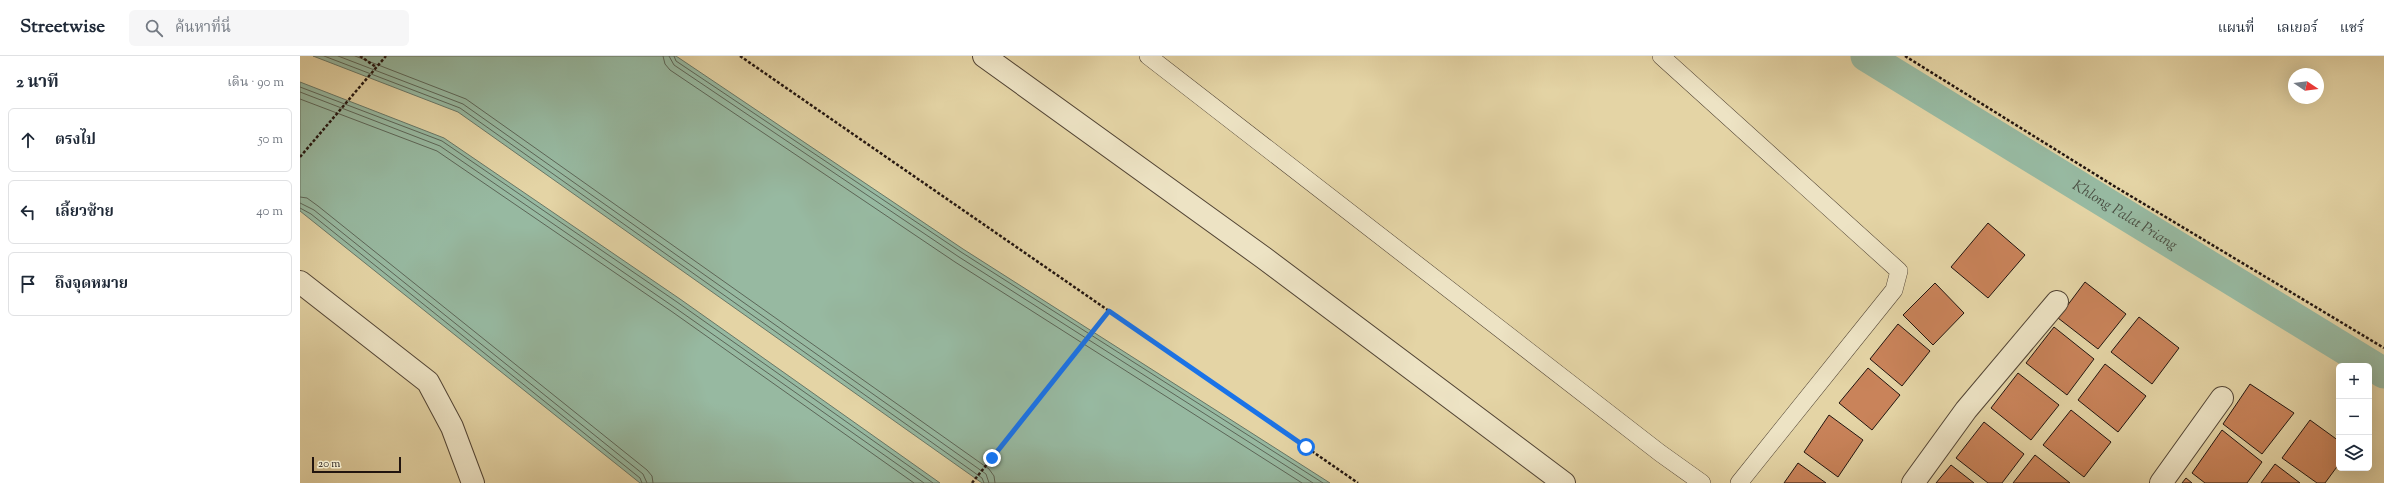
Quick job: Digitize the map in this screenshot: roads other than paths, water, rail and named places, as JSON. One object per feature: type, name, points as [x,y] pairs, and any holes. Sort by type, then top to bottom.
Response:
[{"type":"street","points":[[984,56],[1264,258],[1564,483]]},
{"type":"street","points":[[300,282],[428,382],[452,427],[473,483]]},
{"type":"street","points":[[1913,483],[1966,410],[2057,302]]},
{"type":"street","points":[[2160,483],[2222,398]]},
{"type":"lane","points":[[1148,56],[1660,453],[1702,483]]},
{"type":"lane","points":[[1661,56],[1899,271],[1894,290],[1739,483]]},
{"type":"water","points":[[313,56],[676,56],[963,249],[1330,483],[982,483],[458,112]]},
{"type":"water","points":[[300,82],[444,138],[680,299],[940,483],[640,483],[300,211]]},
{"type":"waterway","name":"Khlong Palat Priang","points":[[1866,56],[2384,373]]}]
